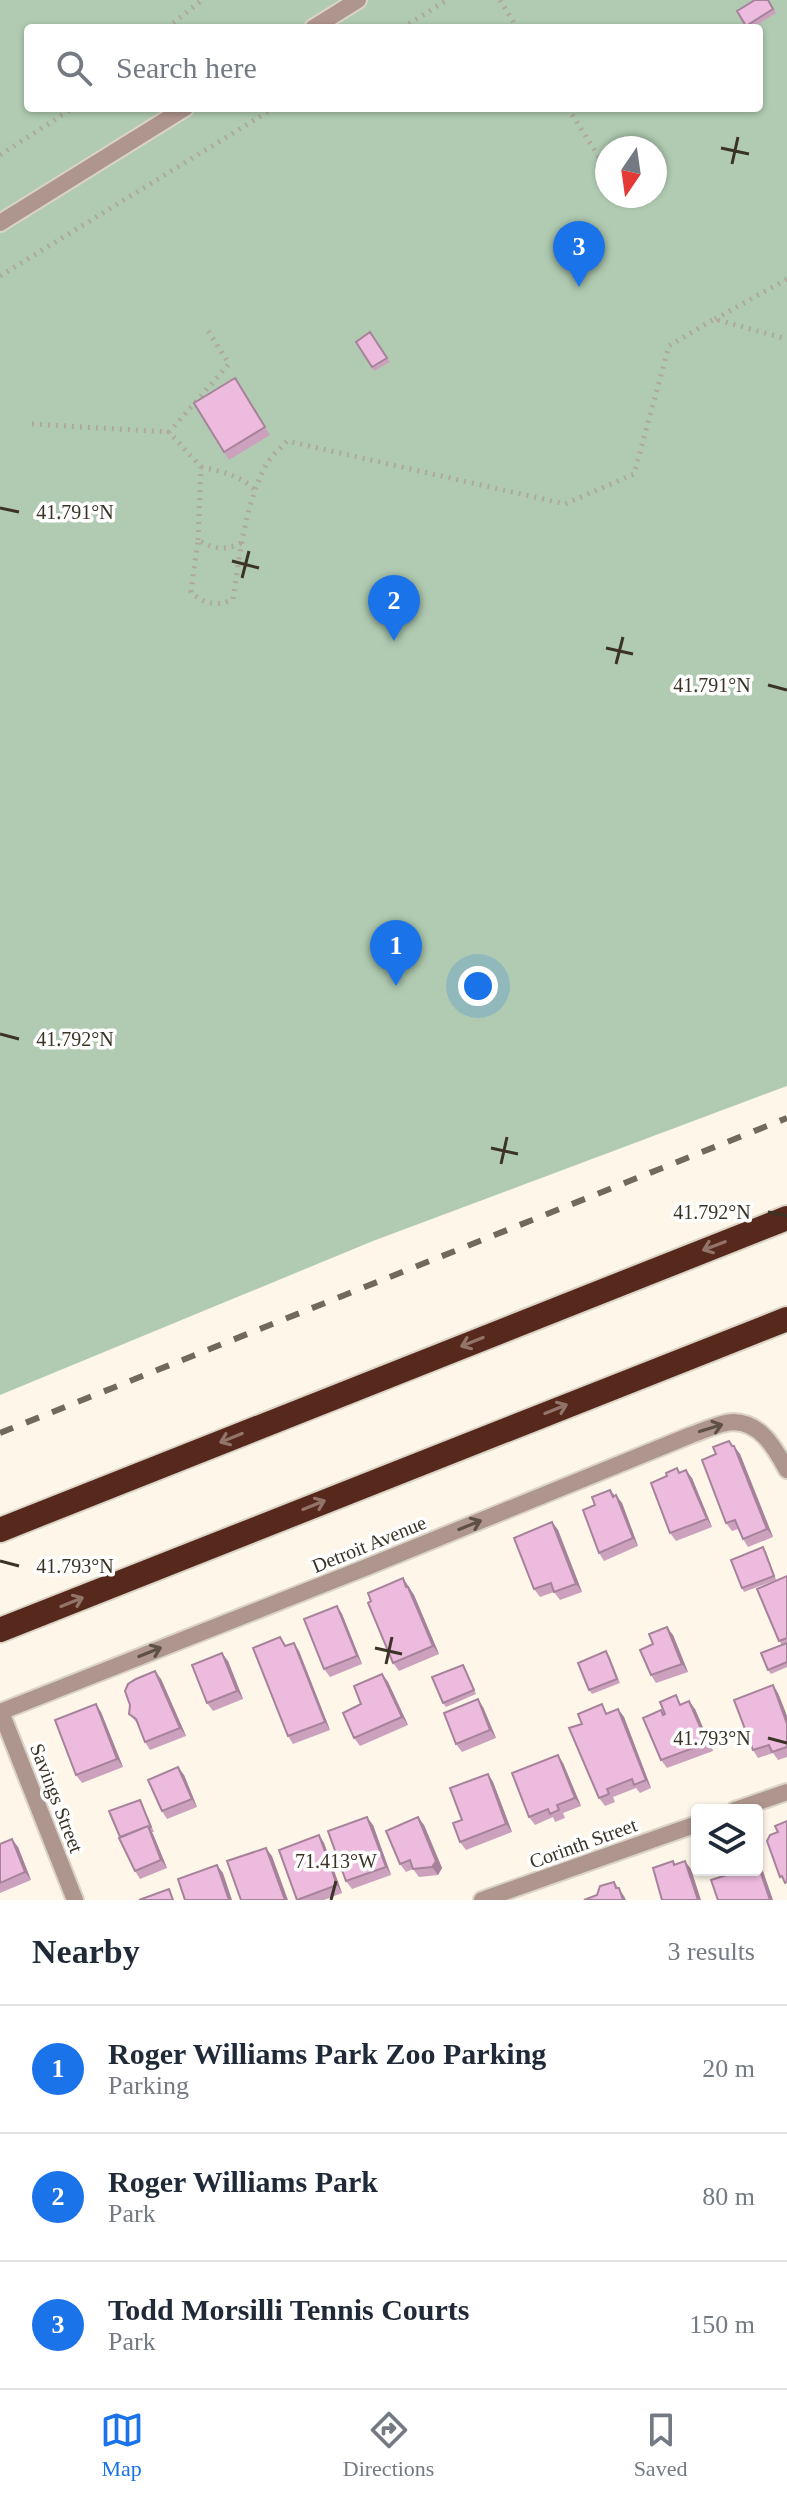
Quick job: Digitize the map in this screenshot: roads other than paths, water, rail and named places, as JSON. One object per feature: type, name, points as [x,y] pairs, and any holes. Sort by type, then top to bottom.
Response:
[{"type":"highway","points":[[0,1530],[787,1218]]},
{"type":"highway","points":[[0,1630],[787,1319]]},
{"type":"street","points":[[319,24],[358,0]]},
{"type":"street","points":[[0,223],[179,112]]},
{"type":"street","name":"Detroit Avenue","points":[[1,1712],[691,1435],[733,1422],[754,1428],[769,1439],[787,1470]]},
{"type":"street","name":"Savings Street","points":[[1,1712],[75,1900]]},
{"type":"street","points":[[752,1804],[787,1792]]},
{"type":"street","name":"Corinth Street","points":[[482,1900],[691,1826]]},
{"type":"railway","points":[[0,1433],[787,1118]]},
{"type":"place","name":"Todd Morsilli Tennis Courts","points":[[579,287]]},
{"type":"place","name":"Roger Williams Park","points":[[394,641]]},
{"type":"place","name":"Roger Williams Park Zoo Parking","points":[[396,986]]}]
